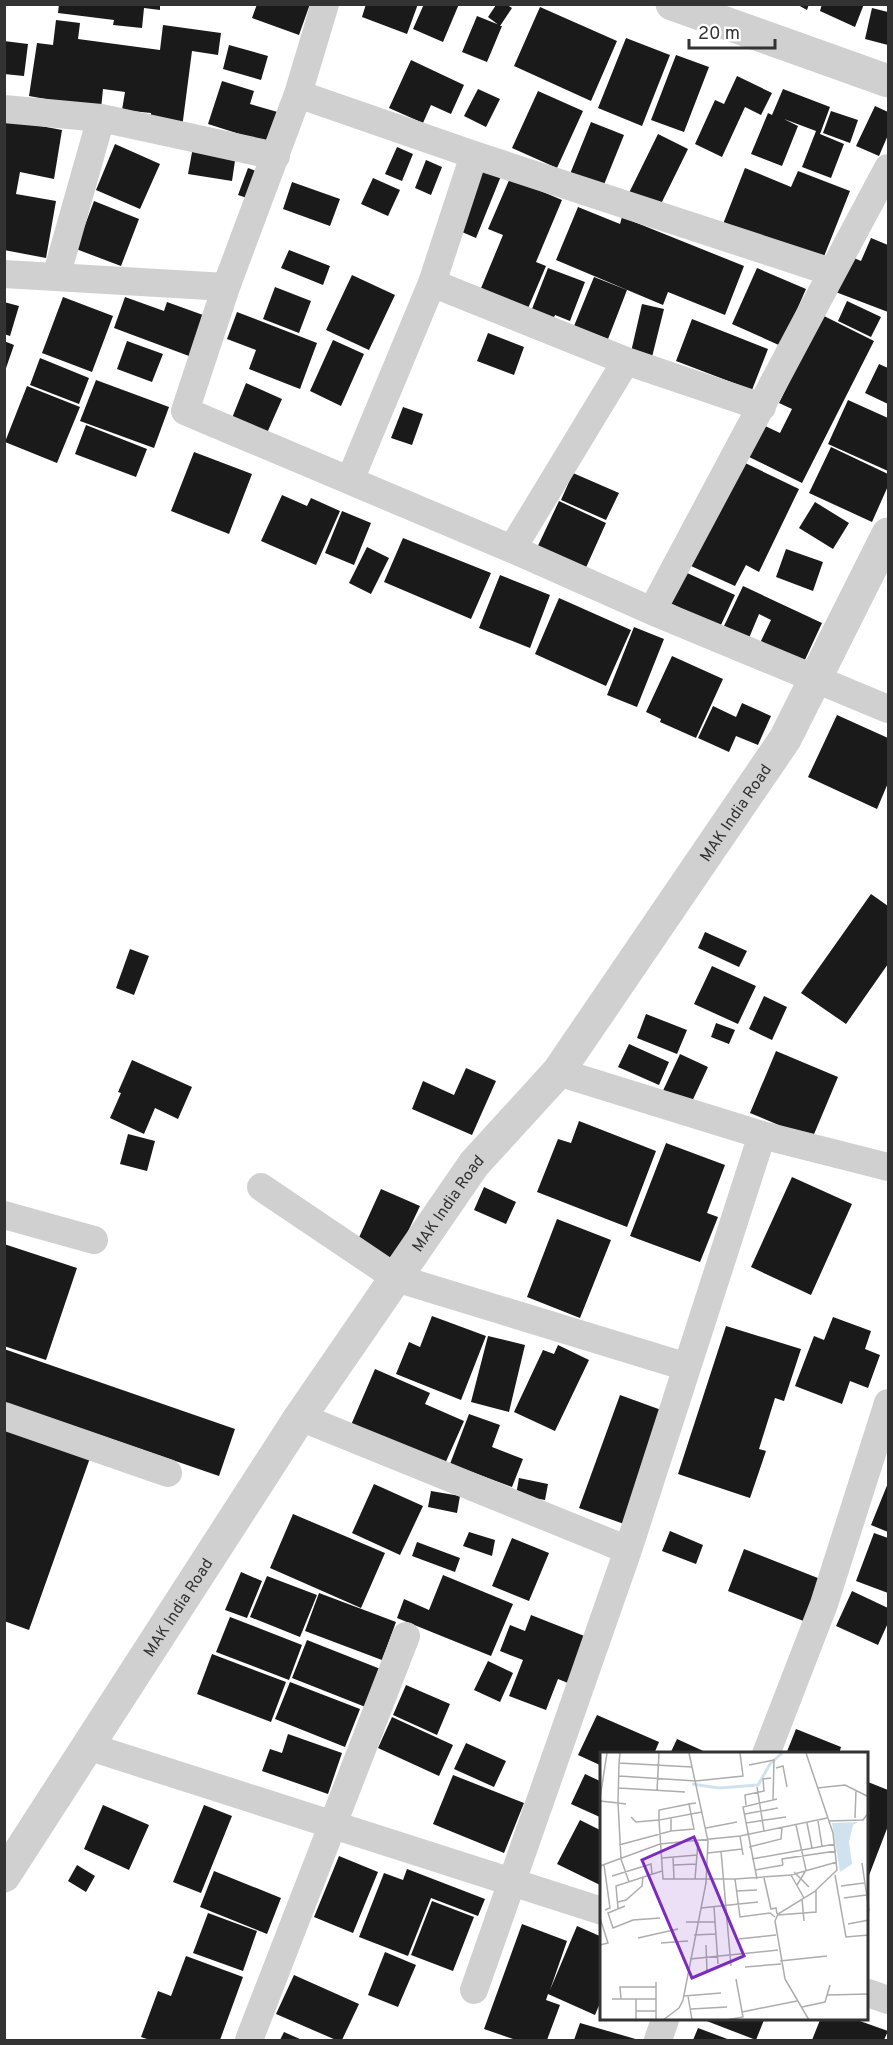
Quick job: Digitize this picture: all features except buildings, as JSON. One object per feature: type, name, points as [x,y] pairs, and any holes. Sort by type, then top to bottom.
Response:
[{"type":"street","points":[[325,4],[298,94],[226,287],[185,411],[512,549],[652,611],[816,677],[888,709]]},
{"type":"street","points":[[672,4],[888,81]]},
{"type":"street","points":[[298,94],[474,155],[831,272]]},
{"type":"street","points":[[4,109],[101,118],[276,156]]},
{"type":"street","points":[[56,277],[101,118]]},
{"type":"street","points":[[350,480],[432,283],[474,155]]},
{"type":"street","points":[[652,611],[888,168]]},
{"type":"street","points":[[4,274],[226,287]]},
{"type":"street","points":[[432,283],[626,361],[762,407]]},
{"type":"street","points":[[512,549],[626,361]]},
{"type":"street","name":"MAK India Road","points":[[4,1876],[300,1417],[474,1164],[558,1072],[785,739],[888,534]]},
{"type":"street","points":[[558,1072],[762,1135],[888,1167]]},
{"type":"street","points":[[474,1990],[628,1550],[762,1135]]},
{"type":"street","points":[[261,1187],[396,1278],[687,1367]]},
{"type":"street","points":[[4,1215],[94,1240]]},
{"type":"street","points":[[767,1752],[824,1604],[888,1403]]},
{"type":"street","points":[[4,1416],[168,1473]]},
{"type":"street","points":[[300,1417],[628,1550]]},
{"type":"street","points":[[249,2040],[406,1636]]},
{"type":"street","points":[[87,1746],[600,1910]]},
{"type":"street","points":[[869,1994],[888,2000]]},
{"type":"street","points":[[658,2040],[664,2021]]}]
